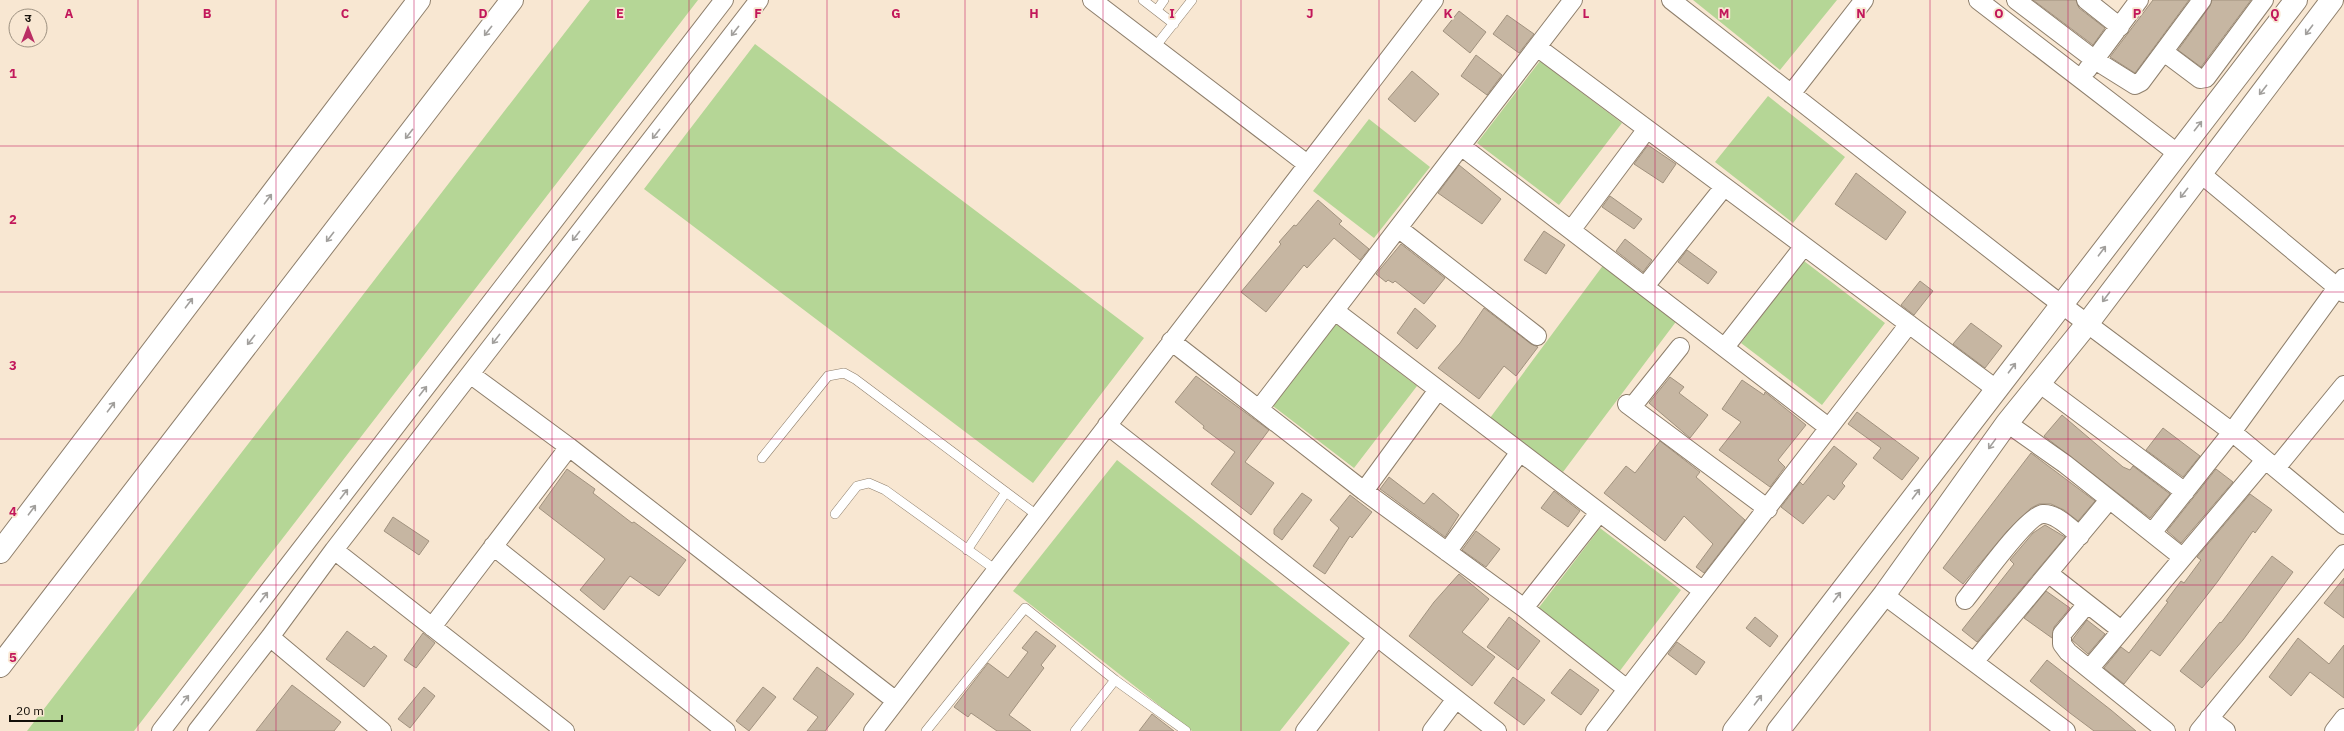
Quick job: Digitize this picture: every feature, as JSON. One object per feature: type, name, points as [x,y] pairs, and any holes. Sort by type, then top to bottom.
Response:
[{"type":"street","points":[[0,552],[419,0]]},
{"type":"street","points":[[0,666],[512,0]]},
{"type":"street","points":[[161,731],[724,0]]},
{"type":"street","points":[[197,731],[270,637],[334,550],[759,0]]},
{"type":"street","points":[[1092,0],[1156,47],[1307,164]]},
{"type":"street","points":[[873,731],[1434,0]]},
{"type":"street","points":[[1259,409],[1573,0]]},
{"type":"street","points":[[1672,0],[2061,305],[2232,432],[2271,464],[2341,516]]},
{"type":"street","points":[[1791,94],[1864,0]]},
{"type":"street","points":[[1978,0],[2177,153]]},
{"type":"street","points":[[2016,0],[2095,60],[2135,85],[2141,82],[2202,0]]},
{"type":"street","points":[[2086,0],[2120,26]]},
{"type":"street","points":[[2080,78],[2140,0]]},
{"type":"street","points":[[2164,52],[2200,79],[2206,78],[2264,0]]},
{"type":"street","points":[[1734,731],[2296,0]]},
{"type":"street","points":[[1778,731],[1884,595],[2007,423],[2087,324],[2332,0]]},
{"type":"street","points":[[1537,47],[1996,389]]},
{"type":"street","points":[[1572,229],[1647,129]]},
{"type":"street","points":[[1462,146],[1646,285],[1828,427]]},
{"type":"street","points":[[2152,533],[2232,432],[2342,286],[2200,173]]},
{"type":"street","points":[[1646,285],[1724,187]]},
{"type":"street","points":[[1398,228],[1537,336]]},
{"type":"street","points":[[1726,347],[1804,246]]},
{"type":"street","points":[[1335,311],[1703,591]]},
{"type":"street","points":[[1595,731],[1768,509],[1828,427],[1908,324]]},
{"type":"street","points":[[1171,341],[1364,491],[1524,608],[1628,689]]},
{"type":"street","points":[[1680,347],[1630,406],[1768,509]]},
{"type":"street","points":[[470,374],[569,447],[896,701]]},
{"type":"street","points":[[2039,384],[2184,492]]},
{"type":"street","points":[[2090,668],[2182,557],[2344,385]]},
{"type":"street","points":[[1364,491],[1438,390]]},
{"type":"street","points":[[2007,423],[2065,464],[2182,557]]},
{"type":"street","points":[[1107,425],[1497,731]]},
{"type":"street","points":[[432,627],[569,447]]},
{"type":"street","points":[[1447,552],[1520,452]]},
{"type":"street","points":[[1974,662],[2109,500]]},
{"type":"street","points":[[1524,608],[1599,513]]},
{"type":"street","points":[[1965,600],[2024,526],[2038,515],[2044,514],[2054,516],[2080,536]]},
{"type":"street","points":[[493,546],[720,729]]},
{"type":"street","points":[[334,550],[565,731]]},
{"type":"street","points":[[2226,731],[2204,724],[2344,554]]},
{"type":"street","points":[[2048,574],[2121,630]]},
{"type":"street","points":[[1884,595],[2066,731]]},
{"type":"street","points":[[2087,604],[2062,634],[2062,644],[2068,652],[2090,668],[2166,731]]},
{"type":"street","points":[[270,637],[382,731]]},
{"type":"street","points":[[1305,731],[1378,637]]},
{"type":"street","points":[[1432,731],[1456,699]]},
{"type":"street","points":[[2334,731],[2344,718]]},
{"type":"lane","points":[[1143,0],[1174,24]]},
{"type":"lane","points":[[1156,10],[1164,0]]},
{"type":"lane","points":[[1156,47],[1192,0]]},
{"type":"lane","points":[[762,458],[828,376],[844,373],[855,378],[1038,516]]},
{"type":"lane","points":[[835,514],[857,486],[869,482],[885,490],[996,570]]},
{"type":"lane","points":[[967,550],[1006,492]]},
{"type":"lane","points":[[926,731],[1025,608],[1115,680],[1186,731]]},
{"type":"lane","points":[[1075,731],[1115,680]]},
{"type":"green space","points":[[590,0],[698,0],[134,731],[27,731]]},
{"type":"green space","points":[[1693,0],[1837,0],[1780,70]]},
{"type":"green space","points":[[755,44],[1144,338],[1033,483],[644,189]]},
{"type":"green space","points":[[1540,61],[1622,123],[1559,205],[1477,143]]},
{"type":"green space","points":[[1768,96],[1845,157],[1793,223],[1715,162]]},
{"type":"green space","points":[[1369,119],[1430,167],[1374,238],[1313,191]]},
{"type":"green space","points":[[1610,256],[1684,311],[1563,472],[1490,418]]},
{"type":"green space","points":[[1804,261],[1885,323],[1822,405],[1741,343]]},
{"type":"green space","points":[[1336,324],[1417,386],[1354,468],[1273,406]]},
{"type":"green space","points":[[1117,460],[1350,643],[1280,731],[1192,731],[1013,591]]},
{"type":"green space","points":[[1600,528],[1681,590],[1619,672],[1537,610]]},
{"type":"building","points":[[2033,0],[2076,0],[2079,8],[2105,28],[2093,45]]},
{"type":"building","points":[[2153,0],[2189,0],[2135,73],[2110,57]]},
{"type":"building","points":[[2212,0],[2251,0],[2201,67],[2178,50],[2210,6]]},
{"type":"building","points":[[1459,11],[1486,32],[1470,53],[1443,31]]},
{"type":"building","points":[[1507,15],[1534,34],[1519,53],[1493,34]]},
{"type":"building","points":[[1476,55],[1502,75],[1487,95],[1461,76]]},
{"type":"building","points":[[1412,71],[1439,94],[1415,122],[1388,99]]},
{"type":"building","points":[[1648,145],[1676,164],[1663,183],[1634,164]]},
{"type":"building","points":[[1459,165],[1501,199],[1482,224],[1438,193]]},
{"type":"building","points":[[1856,173],[1906,212],[1886,240],[1835,204]]},
{"type":"building","points":[[1610,196],[1642,219],[1634,229],[1602,207]]},
{"type":"building","points":[[1318,200],[1342,221],[1339,224],[1369,249],[1360,260],[1334,238],[1307,268],[1304,265],[1266,312],[1241,292],[1281,244],[1279,242],[1294,225],[1296,226]]},
{"type":"building","points":[[1544,231],[1565,245],[1546,274],[1524,260]]},
{"type":"building","points":[[1625,239],[1652,260],[1643,272],[1616,251]]},
{"type":"building","points":[[1401,244],[1445,278],[1424,304],[1395,281],[1393,283],[1388,280],[1386,282],[1376,274]]},
{"type":"building","points":[[1687,250],[1717,272],[1708,284],[1678,262]]},
{"type":"building","points":[[1920,281],[1933,291],[1914,315],[1901,305]]},
{"type":"building","points":[[1415,308],[1436,326],[1417,349],[1397,333]]},
{"type":"building","points":[[1484,308],[1531,344],[1538,347],[1516,376],[1504,366],[1479,399],[1438,368],[1460,343]]},
{"type":"building","points":[[1971,323],[2002,346],[1985,368],[1953,344]]},
{"type":"building","points":[[1196,376],[1269,430],[1245,462],[1274,483],[1251,515],[1211,484],[1235,452],[1203,428],[1204,426],[1175,402]]},
{"type":"building","points":[[1670,377],[1684,387],[1679,393],[1708,415],[1690,438],[1649,403]]},
{"type":"building","points":[[1742,380],[1764,395],[1765,392],[1806,425],[1778,460],[1785,467],[1770,487],[1719,450],[1741,422],[1722,409]]},
{"type":"building","points":[[1857,412],[1919,458],[1902,480],[1873,458],[1881,448],[1848,424]]},
{"type":"building","points":[[2062,415],[2123,467],[2130,470],[2133,466],[2170,494],[2150,518],[2044,436]]},
{"type":"building","points":[[2163,428],[2200,456],[2183,477],[2146,450]]},
{"type":"building","points":[[1660,441],[1700,472],[1696,477],[1745,520],[1704,573],[1696,567],[1713,544],[1684,516],[1665,541],[1604,493],[1626,466],[1635,473]]},
{"type":"building","points":[[1834,446],[1857,464],[1842,483],[1845,486],[1834,500],[1828,495],[1803,524],[1781,507],[1800,482],[1803,485]]},
{"type":"building","points":[[2031,453],[2095,501],[2078,521],[2064,510],[2051,504],[2039,504],[2031,508],[2007,531],[1963,584],[1943,568]]},
{"type":"building","points":[[567,469],[595,489],[593,493],[632,523],[634,522],[686,560],[659,596],[630,576],[604,610],[580,590],[605,559],[539,508]]},
{"type":"building","points":[[2216,469],[2233,482],[2181,543],[2167,531]]},
{"type":"building","points":[[1389,477],[1424,504],[1433,493],[1459,515],[1445,537],[1380,489]]},
{"type":"building","points":[[1554,491],[1580,511],[1568,527],[1541,508]]},
{"type":"building","points":[[1302,493],[1312,500],[1282,540],[1274,534],[1274,529]]},
{"type":"building","points":[[2250,494],[2272,510],[2255,533],[2253,531],[2218,581],[2160,656],[2151,650],[2124,684],[2104,668],[2121,647],[2129,653],[2168,602],[2166,601],[2181,581],[2184,583],[2201,560],[2197,557]]},
{"type":"building","points":[[1350,495],[1372,512],[1352,538],[1350,536],[1325,574],[1313,566],[1339,528],[1330,520]]},
{"type":"building","points":[[393,517],[429,541],[419,555],[384,531]]},
{"type":"building","points":[[2045,525],[2065,537],[1977,642],[1962,630],[2014,564],[2010,560],[2033,533]]},
{"type":"building","points":[[1476,531],[1500,549],[1486,567],[1462,550]]},
{"type":"building","points":[[2272,556],[2293,572],[2243,640],[2202,688],[2180,671],[2220,622],[2221,623]]},
{"type":"building","points":[[1459,574],[1489,599],[1462,632],[1495,657],[1472,686],[1409,636],[1434,602]]},
{"type":"building","points":[[2344,578],[2344,618],[2324,603]]},
{"type":"building","points":[[2046,591],[2070,608],[2054,627],[2052,638],[2024,618]]},
{"type":"building","points":[[1509,617],[1540,641],[1518,670],[1487,647]]},
{"type":"building","points":[[1755,617],[1778,636],[1770,647],[1746,628]]},
{"type":"building","points":[[2087,620],[2105,634],[2088,654],[2072,640]]},
{"type":"building","points":[[347,631],[371,649],[374,646],[387,656],[364,687],[326,659]]},
{"type":"building","points":[[1036,631],[1056,646],[1041,665],[1044,668],[1009,715],[1031,731],[997,731],[971,713],[968,717],[954,707],[988,663],[1008,678],[1028,652],[1022,648]]},
{"type":"building","points":[[423,633],[435,643],[416,668],[404,660]]},
{"type":"building","points":[[2298,638],[2329,664],[2344,645],[2344,698],[2310,672],[2291,696],[2269,677]]},
{"type":"building","points":[[1677,642],[1705,662],[1696,675],[1668,654]]},
{"type":"building","points":[[2047,660],[2136,731],[2094,731],[2070,713],[2030,681]]},
{"type":"building","points":[[817,667],[854,694],[825,731],[807,731],[818,717],[793,699]]},
{"type":"building","points":[[1570,669],[1599,690],[1581,715],[1551,693]]},
{"type":"building","points":[[1513,677],[1545,700],[1524,725],[1494,703]]},
{"type":"building","points":[[292,685],[341,722],[334,731],[256,731]]},
{"type":"building","points":[[424,687],[435,696],[410,728],[398,719]]},
{"type":"building","points":[[763,687],[776,697],[749,731],[736,721]]},
{"type":"building","points":[[1152,714],[1174,731],[1139,731]]}]
